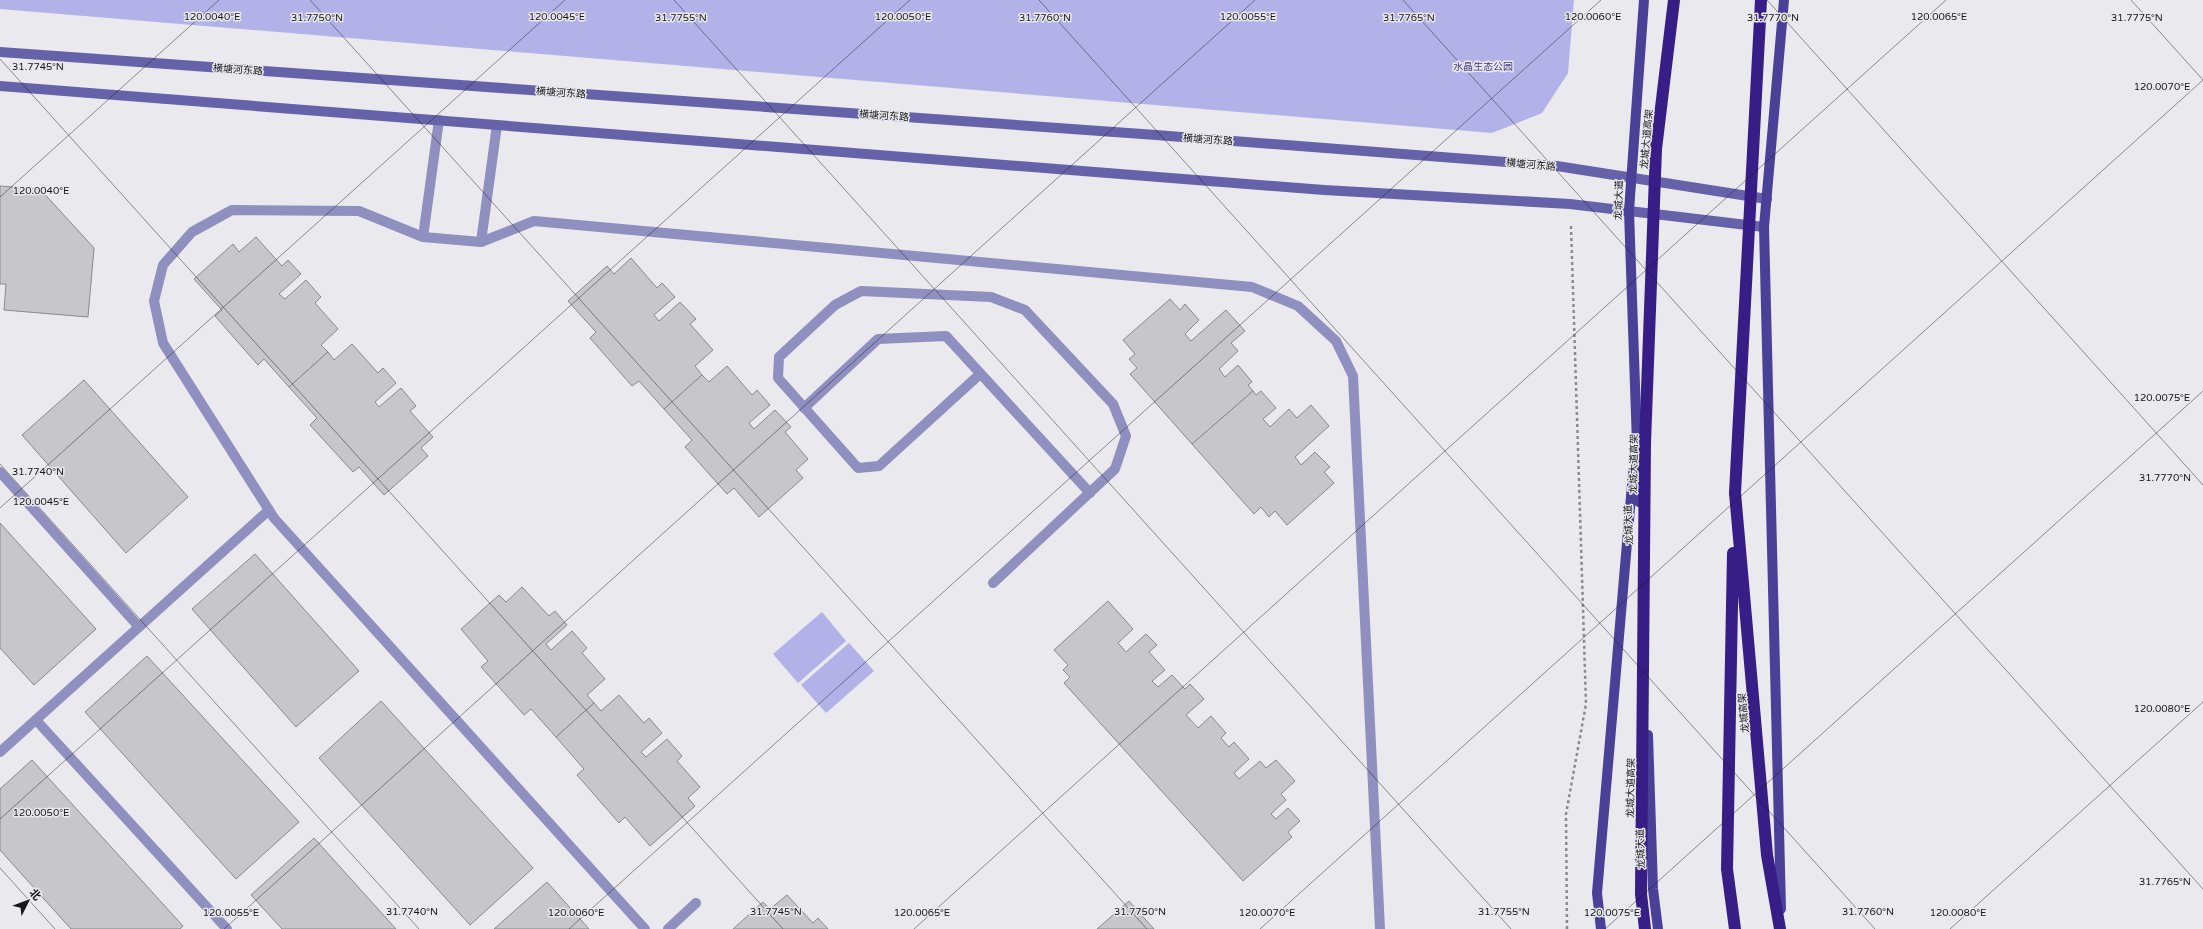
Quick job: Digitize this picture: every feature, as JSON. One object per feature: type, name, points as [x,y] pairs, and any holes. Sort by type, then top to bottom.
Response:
[{"type":"highway","name":"龙城大道高架","points":[[1645,929],[1641,894],[1645,443],[1656,149],[1674,0]]},
{"type":"highway","points":[[1735,929],[1727,869],[1735,493],[1761,0]]},
{"type":"highway","name":"龙城高架","points":[[1735,493],[1768,855],[1781,929]]},
{"type":"main road","name":"龙城大道","points":[[1644,0],[1629,211],[1654,889],[1658,929]]},
{"type":"main road","points":[[1781,929],[1764,228],[1784,0]]},
{"type":"main road","name":"横塘河东路","points":[[0,52],[1180,136],[1557,166],[1767,199]]},
{"type":"main road","points":[[0,86],[1324,190],[1570,204],[1764,228]]},
{"type":"main road","points":[[1601,929],[1597,893],[1636,429]]},
{"type":"lane","points":[[423,237],[439,120]]},
{"type":"lane","points":[[481,242],[498,125]]},
{"type":"lane","points":[[645,929],[274,518],[163,343],[154,301],[163,265],[192,232],[232,210],[359,211],[423,237],[481,242],[534,221],[1252,286],[1298,306],[1336,341],[1353,376],[1380,929]]},
{"type":"lane","points":[[980,374],[879,466],[858,468],[778,378],[779,356],[835,305],[861,291],[991,297],[1025,310],[1113,404],[1126,436],[1115,469],[993,583]]},
{"type":"lane","points":[[804,408],[878,339],[946,336],[1090,493]]},
{"type":"lane","points":[[0,472],[139,627]]},
{"type":"lane","points":[[0,752],[269,510]]},
{"type":"lane","points":[[36,720],[227,929]]},
{"type":"lane","points":[[668,929],[696,903]]},
{"type":"path","points":[[1566,929],[1566,814],[1586,704],[1570,204]]},
{"type":"green space","name":"水晶生态公园","points":[[0,0],[1574,0],[1568,73],[1542,113],[1492,133],[0,9]]},
{"type":"green space","points":[[822,612],[846,641],[798,683],[773,654]]},
{"type":"green space","points":[[849,643],[874,671],[826,713],[801,685]]},
{"type":"building","points":[[0,186],[40,189],[94,248],[88,317],[4,310],[6,284],[0,284]]},
{"type":"building","points":[[256,237],[282,266],[288,260],[301,274],[279,294],[285,299],[306,280],[321,297],[315,303],[338,329],[321,345],[328,352],[289,387],[264,359],[258,365],[215,316],[222,310],[194,279],[233,244],[239,252]]},
{"type":"building","points":[[631,258],[657,288],[662,283],[675,297],[654,315],[659,321],[680,302],[696,319],[690,324],[713,350],[695,366],[702,375],[664,409],[639,381],[632,386],[590,338],[596,332],[568,301],[607,266],[614,274]]},
{"type":"building","points":[[1170,299],[1180,310],[1185,304],[1199,320],[1185,334],[1191,341],[1226,310],[1245,331],[1231,343],[1238,351],[1219,369],[1225,377],[1238,365],[1252,382],[1248,385],[1253,391],[1192,444],[1130,374],[1137,368],[1129,359],[1135,354],[1123,340]]},
{"type":"building","points":[[352,344],[378,373],[383,368],[396,383],[375,402],[379,407],[401,388],[416,406],[410,411],[433,437],[421,448],[428,456],[384,495],[359,467],[353,472],[310,425],[317,418],[289,387],[328,352],[334,360]]},
{"type":"building","points":[[727,366],[752,395],[757,390],[770,405],[749,423],[754,429],[775,410],[791,427],[785,432],[808,459],[796,470],[803,478],[759,517],[734,488],[727,494],[685,447],[692,440],[664,409],[702,375],[709,382]]},
{"type":"building","points":[[84,380],[188,497],[126,553],[22,435]]},
{"type":"building","points":[[1253,391],[1256,395],[1261,391],[1276,408],[1263,419],[1270,427],[1289,409],[1297,418],[1311,405],[1329,426],[1295,457],[1301,465],[1315,452],[1330,467],[1324,472],[1334,483],[1287,525],[1275,511],[1269,517],[1261,507],[1254,514],[1192,444]]},
{"type":"building","points":[[0,523],[96,629],[34,685],[0,648]]},
{"type":"building","points":[[255,554],[359,671],[296,727],[192,609]]},
{"type":"building","points":[[522,587],[549,616],[555,611],[567,625],[546,644],[551,650],[572,631],[587,648],[582,653],[605,679],[587,695],[594,703],[556,737],[531,709],[524,715],[481,667],[488,661],[461,629],[499,595],[506,602]]},
{"type":"building","points":[[1108,601],[1133,629],[1118,643],[1126,652],[1146,634],[1157,645],[1149,652],[1165,670],[1152,681],[1158,687],[1172,675],[1185,689],[1190,684],[1204,699],[1186,715],[1198,728],[1211,716],[1226,733],[1221,738],[1229,747],[1234,742],[1249,759],[1234,773],[1239,779],[1260,761],[1266,768],[1276,760],[1295,781],[1281,794],[1286,800],[1271,814],[1276,819],[1288,808],[1300,821],[1288,832],[1292,837],[1243,881],[1064,683],[1070,677],[1063,670],[1068,665],[1054,650]]},
{"type":"building","points":[[147,656],[299,822],[236,879],[85,712]]},
{"type":"building","points":[[619,695],[644,723],[649,718],[662,733],[641,752],[646,757],[667,739],[682,756],[677,761],[700,787],[688,798],[695,806],[650,846],[625,817],[619,823],[577,775],[584,769],[556,737],[594,703],[601,711]]},
{"type":"building","points":[[381,701],[533,868],[470,925],[319,758]]},
{"type":"building","points":[[32,760],[183,926],[180,929],[71,929],[0,850],[0,789]]},
{"type":"building","points":[[314,838],[396,929],[282,929],[251,895]]},
{"type":"building","points":[[547,882],[589,929],[494,929]]},
{"type":"building","points":[[787,895],[813,923],[818,918],[828,929],[733,929],[763,902],[770,909]]},
{"type":"building","points":[[1129,901],[1154,929],[1097,929]]}]
